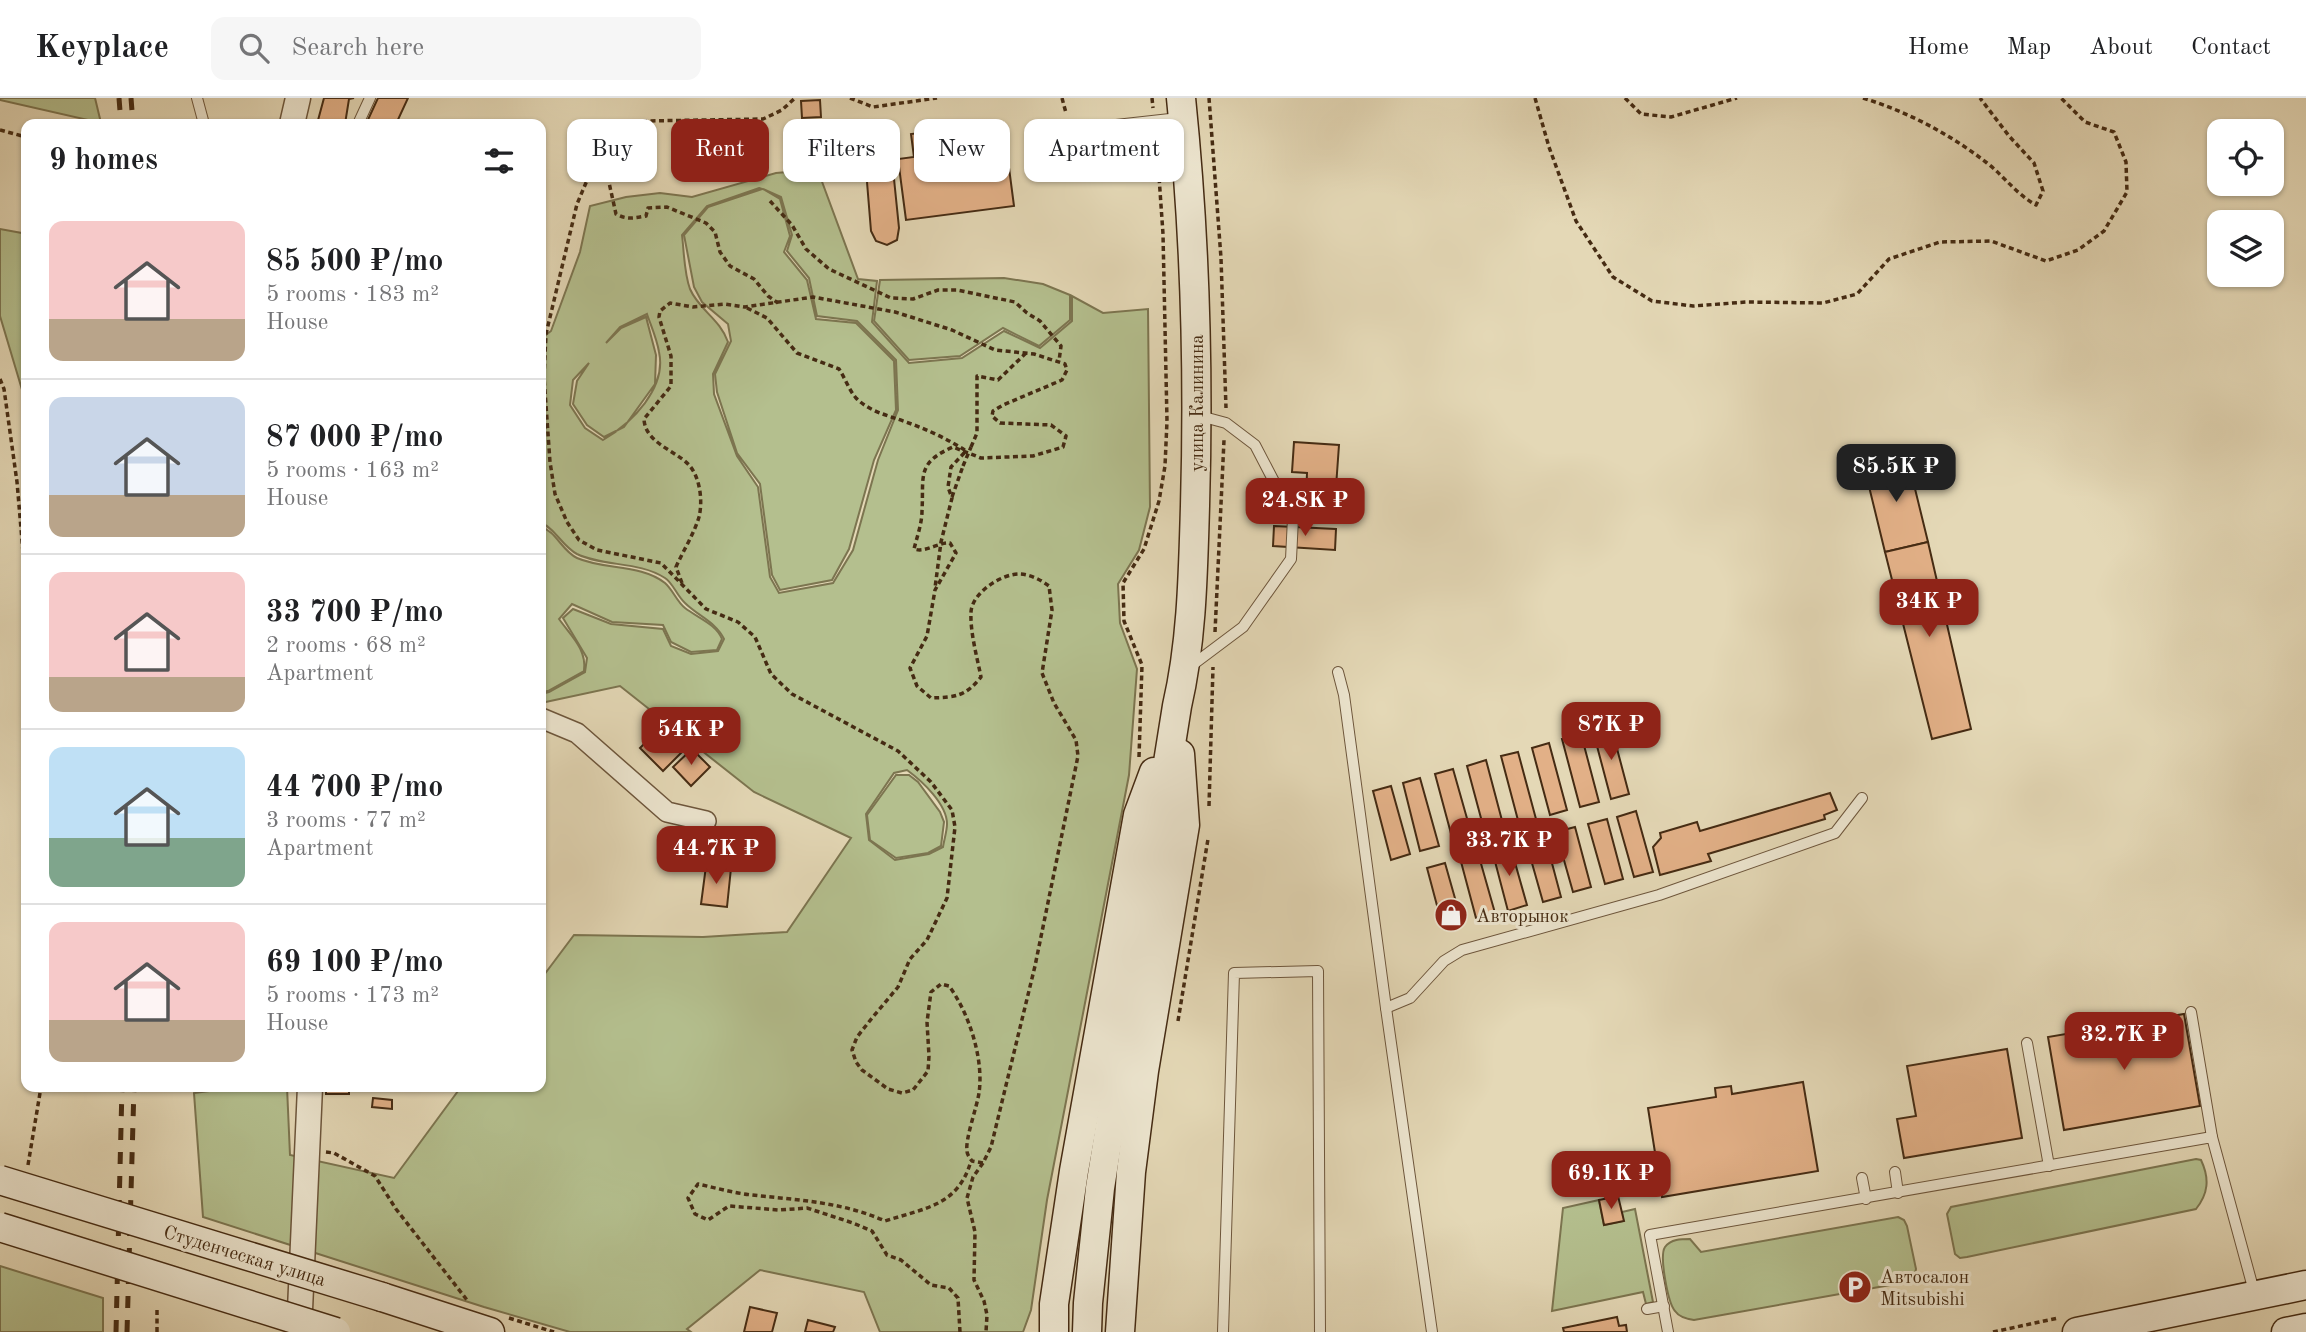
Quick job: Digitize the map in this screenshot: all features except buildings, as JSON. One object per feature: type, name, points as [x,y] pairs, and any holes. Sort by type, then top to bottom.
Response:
[{"type":"main road","name":"улица Калинина","points":[[1177,706],[1185,671],[1192,583],[1198,415],[1196,281],[1182,108]]},
{"type":"main road","points":[[1120,1332],[1125,1251],[1143,1071],[1185,825],[1177,706]]},
{"type":"main road","points":[[1087,1332],[1100,1188],[1177,706]]},
{"type":"main road","points":[[1046,1332],[1054,1304],[1074,1171],[1138,816],[1177,706]]},
{"type":"main road","name":"Студенческая улица","points":[[0,1180],[489,1332]]},
{"type":"main road","points":[[0,1227],[336,1332]]},
{"type":"main road","points":[[1125,1251],[1128,1332]]},
{"type":"main road","points":[[2077,1332],[2306,1285]]},
{"type":"main road","points":[[1054,1304],[1054,1332]]},
{"type":"main road","points":[[2286,1332],[2306,1328]]},
{"type":"street","points":[[293,119],[298,98]]},
{"type":"street","points":[[546,720],[577,733],[667,812],[706,821]]},
{"type":"street","points":[[299,1332],[310,1092]]},
{"type":"lane","points":[[197,98],[203,119]]},
{"type":"lane","points":[[360,119],[370,98]]},
{"type":"lane","points":[[1159,119],[1182,108]]},
{"type":"lane","points":[[1185,671],[1243,627],[1291,559],[1293,518],[1255,445],[1226,423],[1198,415]]},
{"type":"lane","points":[[1338,672],[1344,695],[1432,1332]]},
{"type":"lane","points":[[1386,1008],[1410,998],[1444,961],[1462,950],[1659,895],[1835,833],[1862,798]]},
{"type":"lane","points":[[1223,1332],[1234,973],[1318,971],[1320,1332]]},
{"type":"lane","points":[[2191,1012],[2212,1137],[2255,1295]]},
{"type":"lane","points":[[2027,1043],[2049,1166]]},
{"type":"lane","points":[[1668,1332],[1650,1235],[2212,1137]]},
{"type":"lane","points":[[1895,1172],[1898,1193]]},
{"type":"lane","points":[[1862,1178],[1866,1199]]},
{"type":"lane","points":[[1647,1309],[1664,1306]]},
{"type":"path","points":[[657,121],[763,119],[782,110],[795,98]]},
{"type":"path","points":[[850,98],[873,107],[937,98]]},
{"type":"path","points":[[1062,98],[1066,113]]},
{"type":"path","points":[[1152,98],[1155,119]]},
{"type":"path","points":[[1535,98],[1549,147],[1576,221],[1613,277],[1652,301],[1693,306],[1747,302],[1823,303],[1857,293],[1889,259],[1940,242],[1991,241],[2046,261],[2078,250],[2104,231],[2127,192],[2126,162],[2114,132],[2085,122],[2061,98]]},
{"type":"path","points":[[1625,98],[1641,114],[1671,117],[1737,98]]},
{"type":"path","points":[[1863,98],[1890,107],[1938,130],[1988,163],[2019,195],[2036,205],[2043,191],[2034,163],[1980,98]]},
{"type":"path","points":[[0,130],[21,136]]},
{"type":"path","points":[[546,334],[577,204],[587,182]]},
{"type":"path","points":[[609,182],[617,214],[623,218],[646,216],[648,208],[667,207],[706,223],[715,232],[720,252],[730,266],[754,279],[768,296],[778,303]]},
{"type":"path","points":[[1139,764],[1142,665],[1124,621],[1123,583],[1144,549],[1159,501],[1165,466],[1167,421],[1159,182]]},
{"type":"path","points":[[770,201],[792,225],[806,249],[829,269],[891,298],[913,299],[938,290],[957,290],[1015,302],[1040,321],[1061,346],[1059,361]]},
{"type":"path","points":[[682,583],[676,567],[699,516],[701,492],[690,466],[654,440],[644,425],[644,419],[671,386],[671,356],[659,317],[660,311],[670,303],[693,307],[725,304],[745,307],[813,298],[895,312],[952,330],[995,350],[1026,353],[1065,364],[1067,370],[1062,380],[1003,405],[993,411],[992,416],[1000,423],[1057,427],[1066,436],[1063,447],[1033,456],[981,458],[953,447],[934,455],[922,476],[922,513],[914,549],[921,551],[941,542],[950,543],[956,554],[935,590]]},
{"type":"path","points":[[745,307],[767,318],[797,353],[839,369],[853,395],[863,404],[880,414],[953,442],[966,451]]},
{"type":"path","points":[[986,1332],[984,1301],[974,1280],[975,1232],[967,1198],[973,1177],[991,1147],[1035,966],[1078,756],[1076,740],[1054,703],[1042,673],[1052,610],[1049,586],[1037,578],[1019,574],[1000,579],[973,603],[971,614],[981,677],[973,687],[957,697],[931,698],[916,686],[910,668],[927,636],[941,542],[952,498],[977,433],[976,376],[998,380],[1026,353]]},
{"type":"path","points":[[0,379],[4,389],[21,529]]},
{"type":"path","points":[[546,408],[555,494],[567,522],[579,540],[597,550],[661,563],[706,609],[738,622],[755,637],[771,674],[792,694],[898,751],[932,782],[952,810],[955,827],[947,898],[927,940],[910,959],[898,988],[872,1017],[857,1037],[852,1049],[862,1070],[888,1089],[902,1093],[913,1090],[928,1072],[927,1022],[932,992],[941,984],[949,986],[964,1006],[979,1060],[979,1092],[967,1151],[972,1161],[966,1180],[944,1201],[885,1221],[869,1213],[829,1203],[749,1194],[698,1184],[688,1198],[695,1214],[708,1220],[729,1206],[779,1210],[807,1208],[872,1231],[887,1255],[901,1260],[931,1285],[949,1288],[958,1298],[960,1332]]},
{"type":"path","points":[[952,498],[948,486],[951,467],[966,451]]},
{"type":"path","points":[[28,1165],[40,1092]]},
{"type":"path","points":[[307,1150],[334,1153],[375,1175],[396,1209],[473,1308]]},
{"type":"path","points":[[972,1161],[983,1163]]},
{"type":"path","points":[[157,1310],[157,1332]]},
{"type":"green space","points":[[95,98],[100,119],[83,119],[0,100]]},
{"type":"green space","points":[[783,172],[783,182],[822,182],[858,279],[877,281],[872,322],[909,363],[962,358],[1004,331],[1040,348],[1072,321],[1072,296],[1103,313],[1148,309],[1150,507],[1139,550],[1118,584],[1120,623],[1137,669],[1129,775],[1047,1200],[1031,1310],[1023,1332],[880,1332],[864,1292],[760,1270],[687,1329],[691,1332],[570,1332],[203,1217],[194,1093],[287,1092],[290,1155],[394,1178],[457,1092],[546,1092],[546,972],[574,935],[703,937],[787,932],[851,838],[754,792],[620,686],[546,702],[546,693],[585,672],[587,658],[563,618],[573,609],[611,624],[663,629],[671,646],[691,654],[718,651],[724,639],[712,624],[682,600],[665,578],[633,566],[598,561],[577,554],[546,525],[546,335],[551,331],[580,252],[590,206],[626,197],[660,193],[692,197],[744,182],[769,182],[769,175]],"holes":[[[762,189],[708,207],[684,235],[694,287],[702,302],[728,324],[731,341],[715,374],[717,392],[737,453],[760,484],[772,575],[780,590],[832,580],[849,549],[874,460],[896,410],[894,361],[856,323],[816,319],[807,280],[784,252],[790,236],[780,199],[763,189],[781,197],[792,235],[787,251],[809,278],[817,316],[857,321],[896,360],[898,410],[878,460],[853,550],[833,583],[779,593],[770,577],[758,487],[737,456],[714,394],[713,374],[728,342],[720,327],[690,289],[682,235],[707,206]],[[647,314],[659,352],[658,379],[645,403],[628,421],[655,384],[656,355],[646,317],[621,328],[606,343],[620,327]],[[589,363],[577,381],[573,404],[587,425],[604,437],[617,430],[603,440],[585,428],[570,405],[573,380]],[[907,770],[938,801],[947,824],[943,847],[929,854],[895,860],[869,840],[866,814],[894,773]]]},
{"type":"green space","points":[[0,229],[21,233],[21,386],[0,316]]},
{"type":"green space","points":[[1004,278],[1043,284],[1070,295],[1070,320],[1039,346],[1003,328],[960,356],[909,360],[874,321],[880,280]]},
{"type":"green space","points":[[546,529],[577,558],[645,573],[665,583],[682,605],[711,625],[722,639],[717,650],[691,652],[671,642],[663,625],[612,622],[572,604],[559,619],[581,649],[584,671],[548,691]]},
{"type":"green space","points":[[896,775],[909,775],[918,782],[940,812],[944,822],[941,846],[928,853],[896,858],[870,840],[867,815]]},
{"type":"green space","points":[[2201,1160],[2207,1180],[2203,1198],[2196,1209],[1967,1257],[1960,1258],[1955,1254],[1947,1214],[1951,1207]]},
{"type":"green space","points":[[1599,1200],[1604,1225],[1623,1221],[1622,1212],[1635,1209],[1653,1302],[1646,1304],[1643,1292],[1552,1311],[1563,1208]]},
{"type":"green space","points":[[1898,1217],[1904,1220],[1907,1226],[1916,1269],[1914,1277],[1907,1282],[1694,1320],[1681,1316],[1672,1306],[1665,1279],[1663,1252],[1667,1244],[1673,1241],[1690,1239],[1701,1252]]},
{"type":"green space","points":[[0,1266],[103,1298],[103,1332],[0,1332]]},
{"type":"railway","points":[[119,98],[121,119]]},
{"type":"railway","points":[[131,98],[133,119]]},
{"type":"railway","points":[[116,1332],[122,1092]]},
{"type":"railway","points":[[127,1332],[134,1092]]},
{"type":"place","name":"Авторынок","points":[[1451,915]]},
{"type":"place","name":"Автосалон Mitsubishi","points":[[1855,1287]]}]
